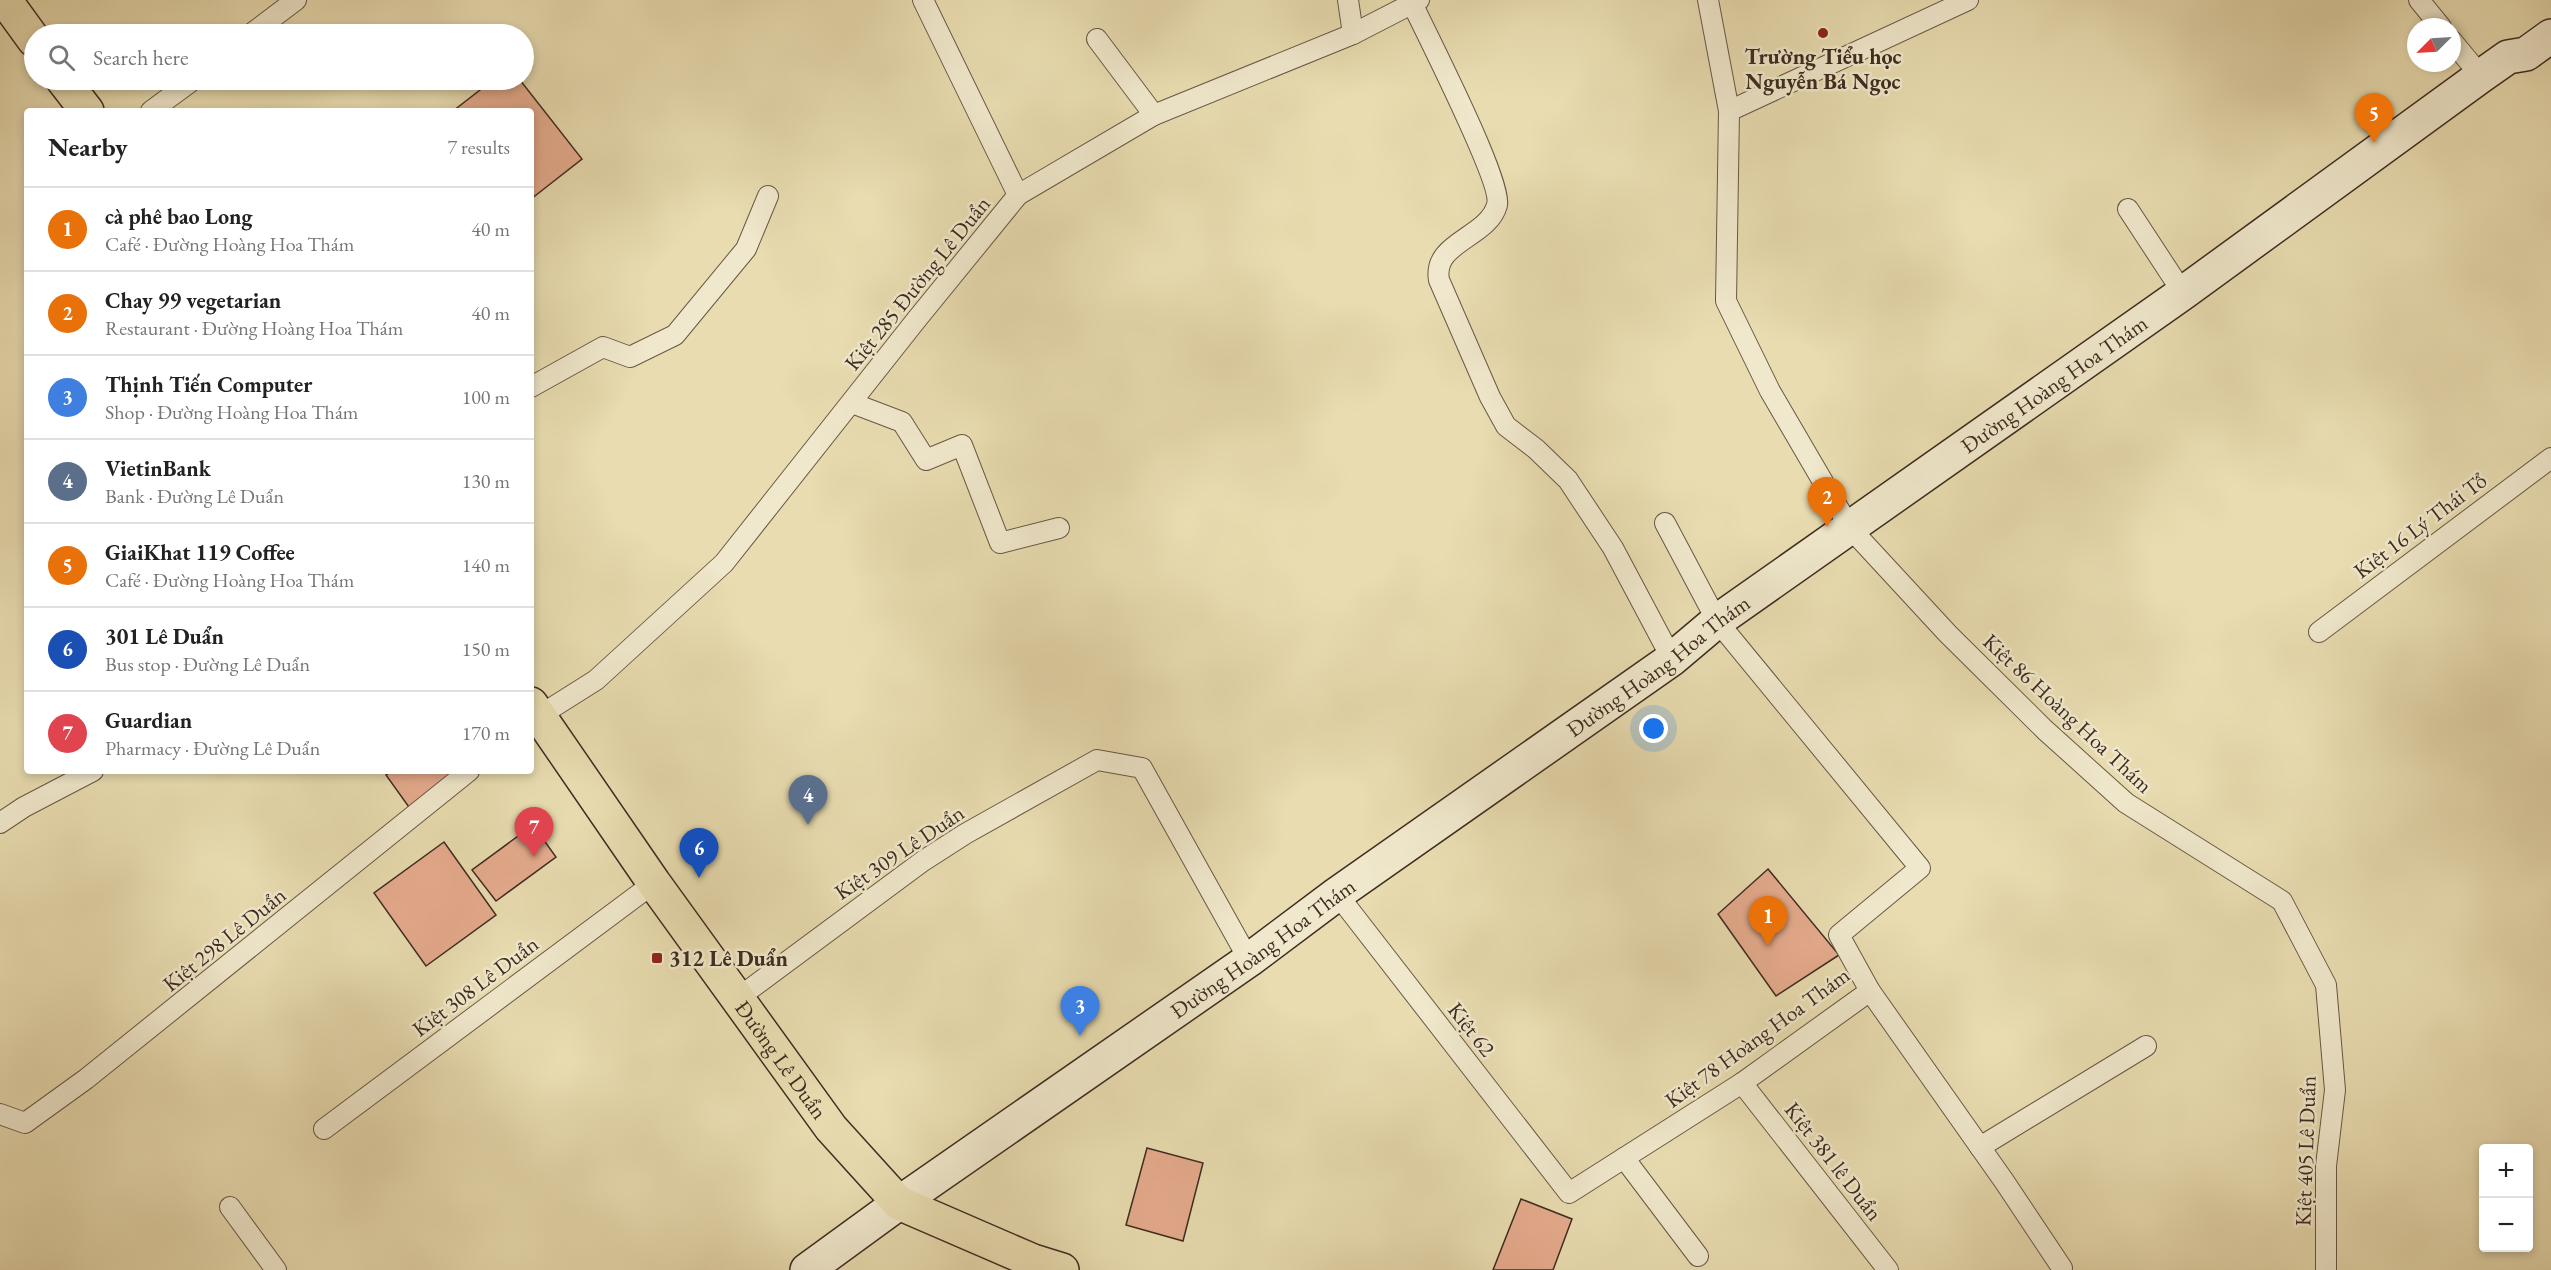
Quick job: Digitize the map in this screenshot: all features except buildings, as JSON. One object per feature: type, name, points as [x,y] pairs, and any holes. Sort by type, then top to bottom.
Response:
[{"type":"main road","points":[[5,0],[24,26]]},
{"type":"main road","name":"Đường Hoàng Hoa Thám","points":[[2508,57],[2516,41],[2551,14]]},
{"type":"main road","name":"Đường Hoàng Hoa Thám","points":[[807,1270],[899,1203],[1249,960],[1337,894],[1672,659],[1717,621],[2183,293],[2481,76],[2508,57],[2526,54],[2551,36]]},
{"type":"main road","points":[[71,90],[85,108]]},
{"type":"main road","name":"Đường Lê Duẩn","points":[[534,713],[831,1128],[899,1203],[1033,1261],[1062,1270]]},
{"type":"lane","points":[[264,24],[296,0]]},
{"type":"lane","points":[[923,0],[1018,195]]},
{"type":"lane","points":[[1348,0],[1353,34]]},
{"type":"lane","name":"Kiệt 86 Hoàng Hoa Thám","points":[[1708,0],[1729,111],[1726,301],[1770,391],[1850,528],[1948,634],[2045,730],[2126,803],[2282,901]]},
{"type":"lane","points":[[1729,111],[1968,0]]},
{"type":"lane","points":[[2419,0],[2434,18]]},
{"type":"lane","points":[[1416,2],[1488,164],[1498,196],[1497,205],[1484,226],[1451,248],[1441,262],[1439,280],[1490,397],[1506,426],[1536,449],[1568,480],[1612,548],[1672,659]]},
{"type":"lane","name":"Kiệt 285 Đường Lê Duẩn","points":[[534,713],[596,681],[724,563],[1018,195],[1154,116],[1353,34],[1416,2]]},
{"type":"lane","points":[[1096,39],[1154,116]]},
{"type":"lane","points":[[2461,52],[2481,76]]},
{"type":"lane","points":[[156,108],[180,90]]},
{"type":"lane","points":[[534,385],[603,347],[630,357],[675,335],[746,249],[768,196]]},
{"type":"lane","points":[[2128,209],[2183,293]]},
{"type":"lane","points":[[852,403],[902,422],[926,460],[962,445],[999,543],[1059,528]]},
{"type":"lane","name":"Kiệt 16 Lý Thái Tổ","points":[[2319,632],[2551,458]]},
{"type":"lane","points":[[1665,523],[1717,621]]},
{"type":"lane","name":"Kiệt 78 Hoàng Hoa Thám","points":[[1569,1193],[1742,1083],[1870,990],[1839,935],[1920,868],[1717,621]]},
{"type":"lane","name":"Kiệt 309 Lê Duẩn","points":[[738,998],[942,848],[1097,760],[1142,768],[1249,960]]},
{"type":"lane","points":[[0,823],[24,807],[87,774]]},
{"type":"lane","name":"Kiệt 298 Lê Duẩn","points":[[0,1113],[24,1123],[86,1079],[465,774]]},
{"type":"lane","name":"Kiệt 308 Lê Duẩn","points":[[324,1129],[654,883]]},
{"type":"lane","name":"Kiệt 62","points":[[1337,894],[1569,1193]]},
{"type":"lane","name":"Kiệt 405 Lê Duẩn","points":[[2282,901],[2326,984],[2335,1090],[2326,1166],[2326,1270]]},
{"type":"lane","points":[[1870,990],[2062,1268]]},
{"type":"lane","points":[[1980,1147],[2146,1046]]},
{"type":"lane","name":"Kiệt 381 lê Duẩn","points":[[1742,1083],[1888,1270]]},
{"type":"lane","points":[[1624,1158],[1698,1256]]},
{"type":"lane","points":[[230,1207],[276,1270]]},
{"type":"place","name":"Trường Tiểu học Nguyễn Bá Ngọc","points":[[1823,33]]},
{"type":"place","name":"GiaiKhat 119 Coffee","points":[[2374,143]]},
{"type":"place","name":"Chay 99 vegetarian","points":[[1827,527]]},
{"type":"place","name":"VietinBank","points":[[808,825]]},
{"type":"place","name":"Guardian","points":[[534,857]]},
{"type":"place","name":"301 Lê Duẩn","points":[[699,878]]},
{"type":"place","name":"cà phê bao Long","points":[[1768,946]]},
{"type":"place","name":"312 Lê Duẩn","points":[[657,958]]},
{"type":"place","name":"Thịnh Tiến Computer","points":[[1080,1036]]}]
